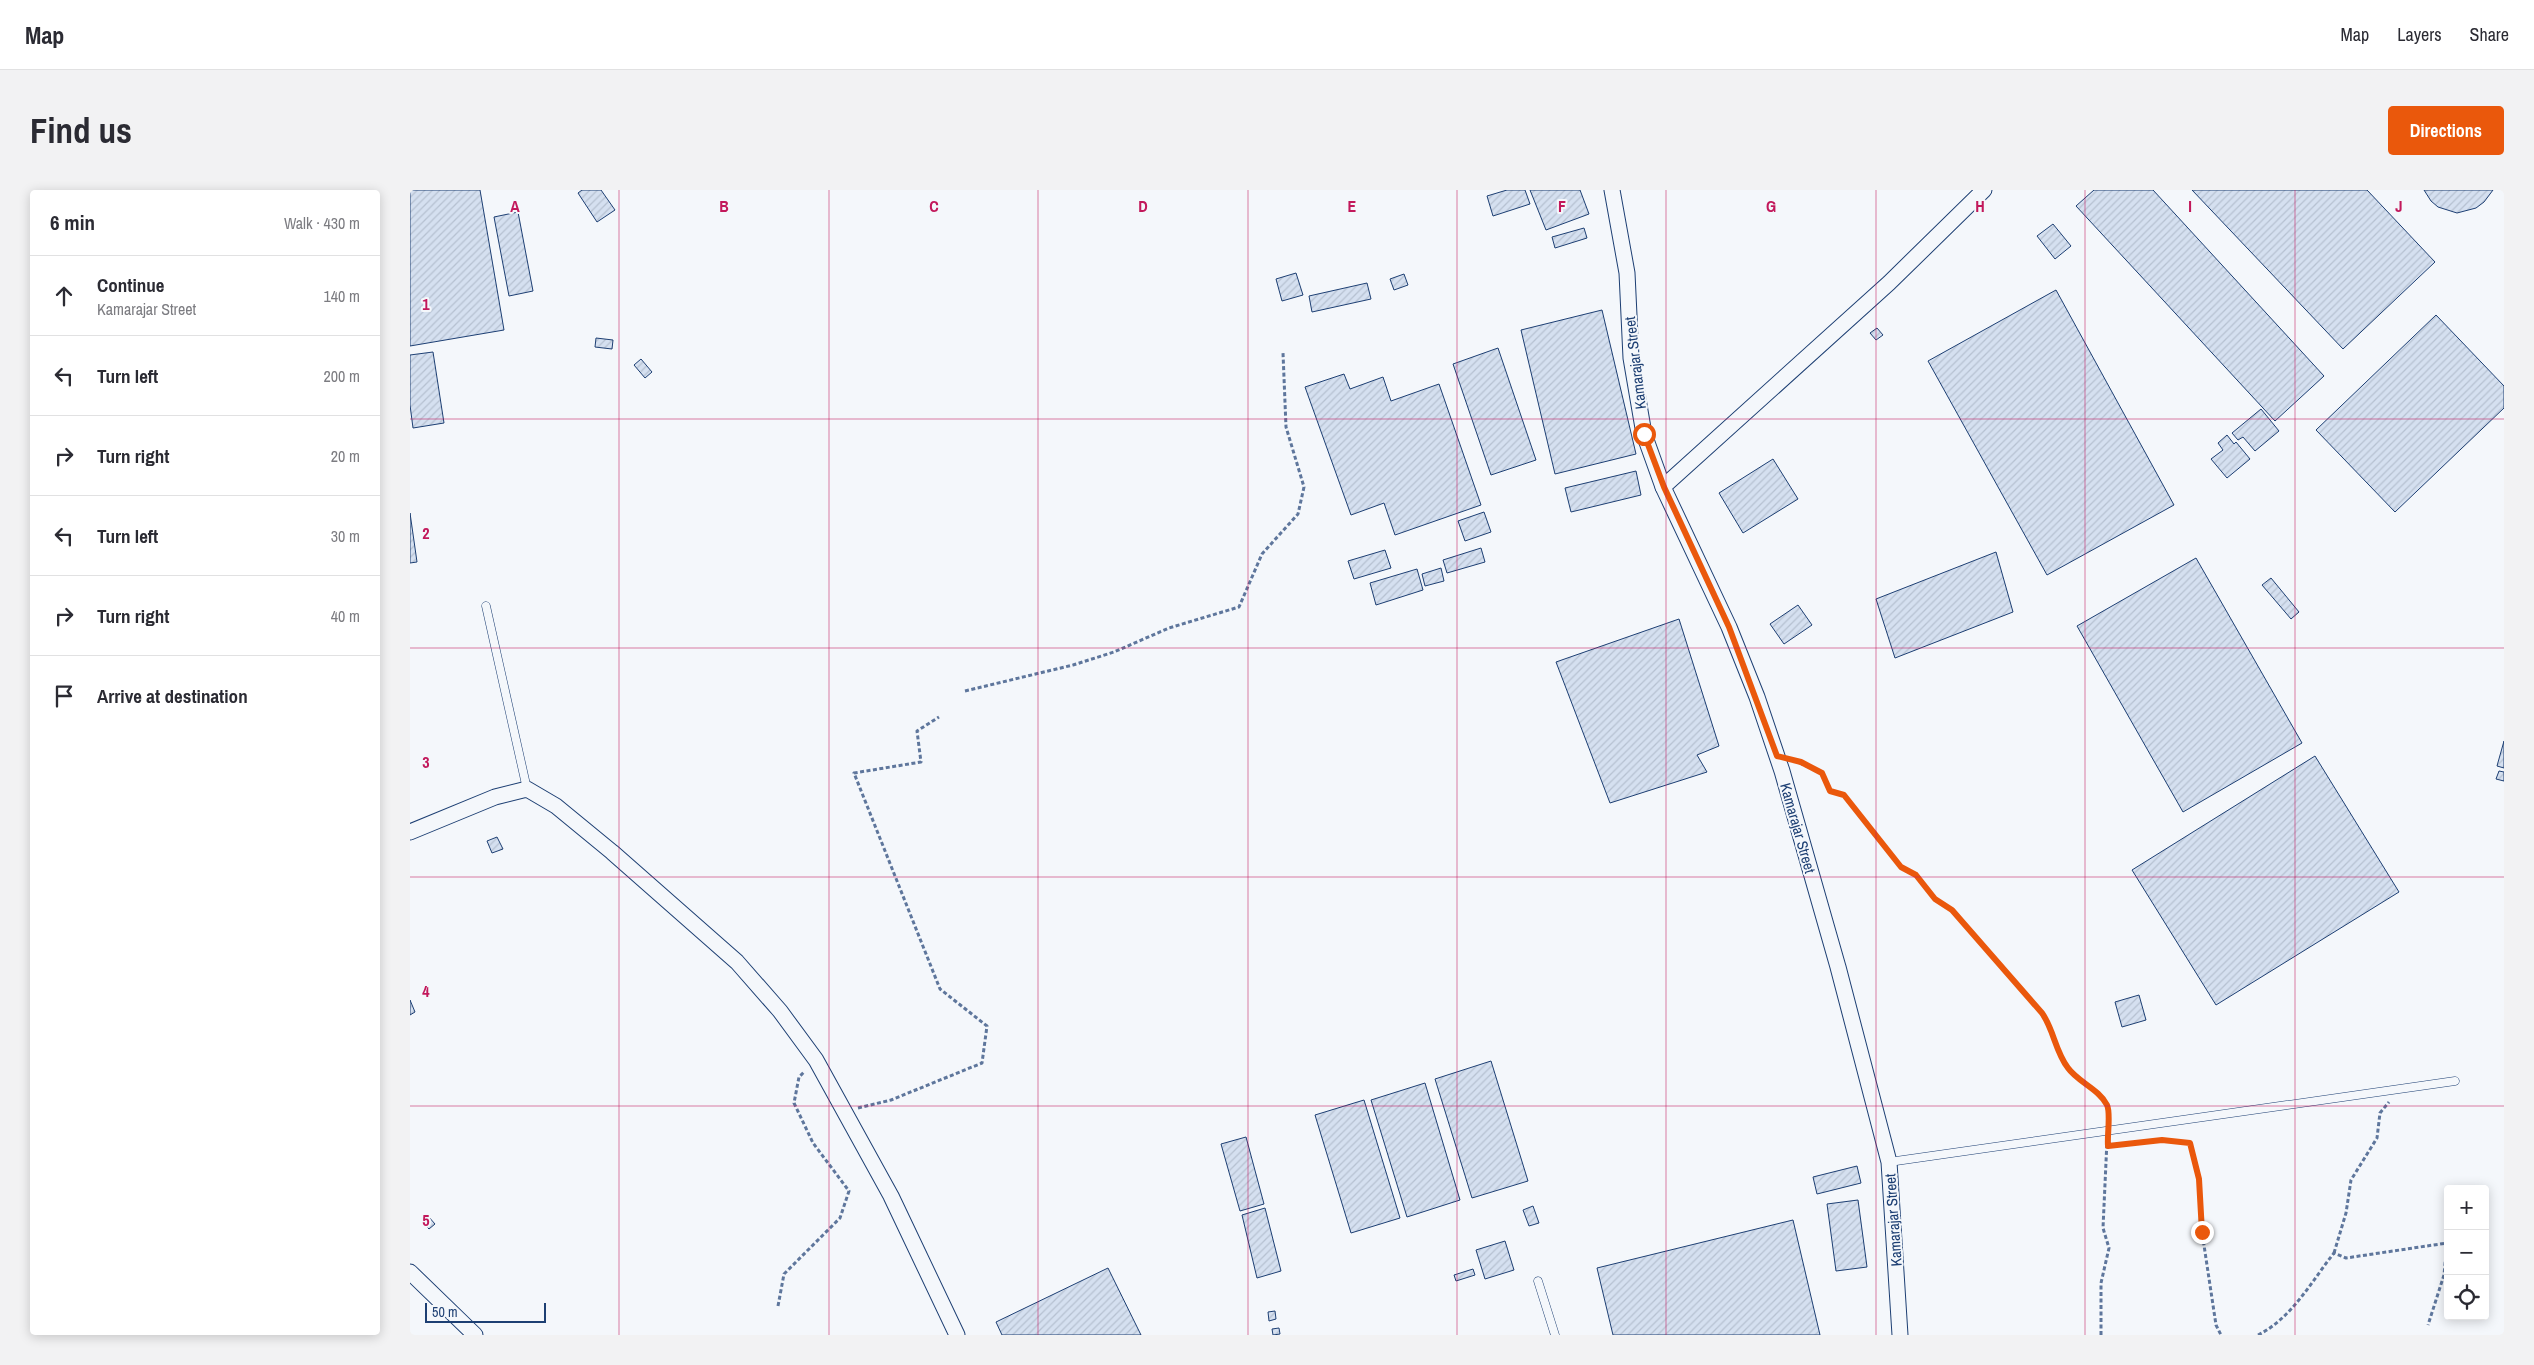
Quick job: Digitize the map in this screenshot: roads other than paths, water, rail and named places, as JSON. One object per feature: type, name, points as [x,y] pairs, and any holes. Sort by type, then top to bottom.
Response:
[{"type":"street","name":"Kamarajar Street","points":[[1612,190],[1627,273],[1631,358],[1644,434],[1664,487],[1729,627],[1777,756],[1838,967],[1888,1162],[1900,1335]]},
{"type":"street","points":[[1664,487],[1889,283],[1984,190]]},
{"type":"street","points":[[410,832],[495,797],[527,789],[556,806],[612,852],[737,962],[780,1011],[816,1060],[891,1196],[957,1335]]},
{"type":"street","points":[[410,1272],[475,1335]]},
{"type":"lane","points":[[486,606],[527,789]]},
{"type":"lane","points":[[1888,1162],[2455,1081]]},
{"type":"lane","points":[[1538,1281],[1555,1335]]}]
